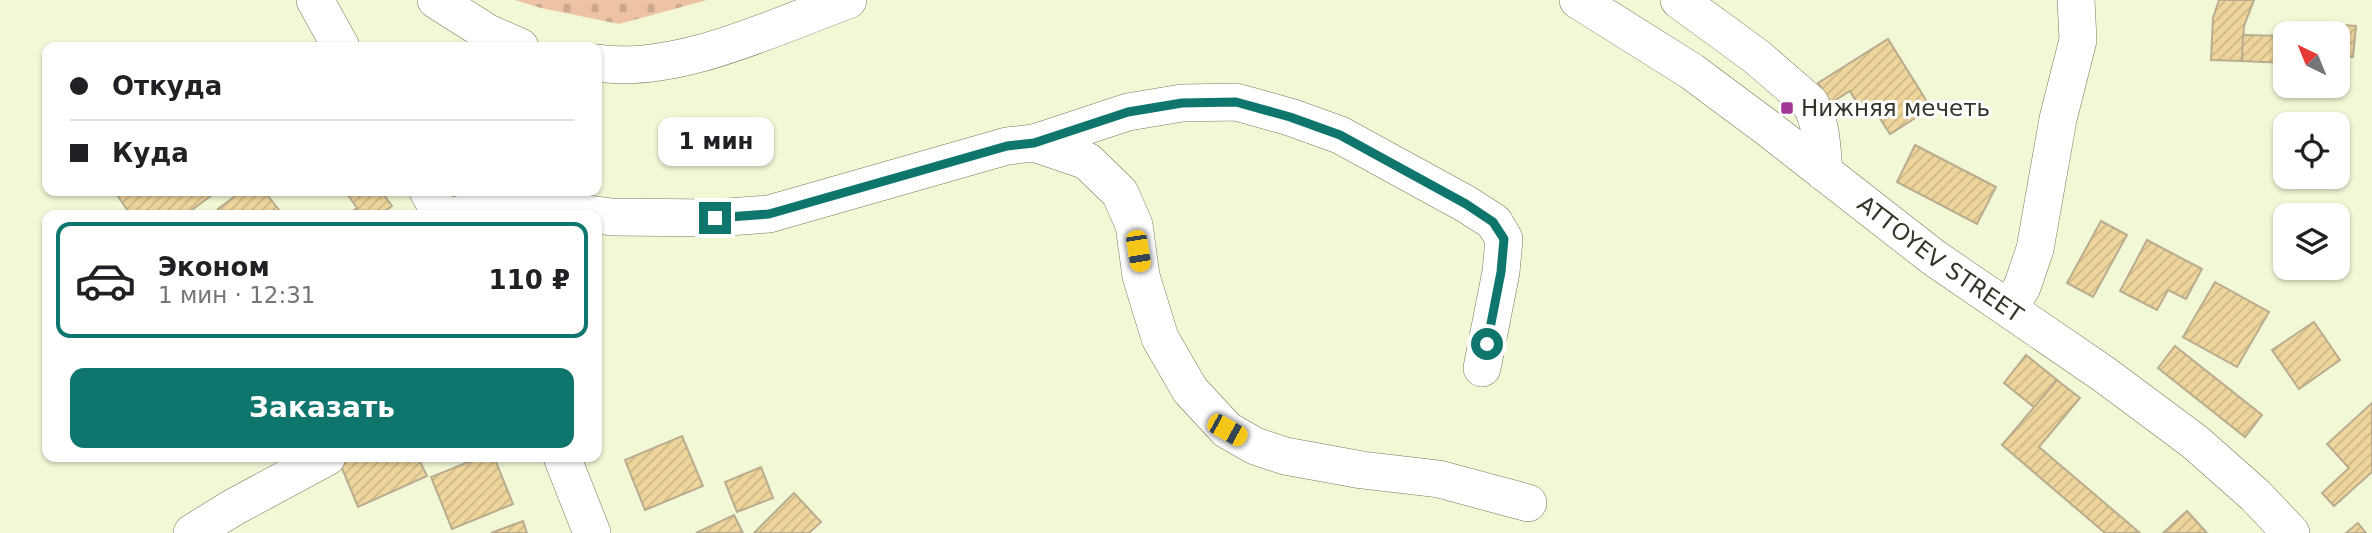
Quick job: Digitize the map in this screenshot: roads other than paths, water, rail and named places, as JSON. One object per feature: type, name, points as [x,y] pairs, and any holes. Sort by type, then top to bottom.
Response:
[{"type":"street","points":[[315,0],[338,42]]},
{"type":"street","points":[[436,0],[488,33],[509,42]]},
{"type":"street","points":[[602,64],[621,67],[692,55],[848,0]]},
{"type":"street","name":"ATTOYEV STREET","points":[[1578,0],[1691,71],[1933,257],[2105,375],[2195,442],[2256,496],[2291,533]]},
{"type":"street","points":[[1679,0],[1757,57],[1810,103],[1816,113],[1821,137],[1824,172]]},
{"type":"street","points":[[2009,308],[2022,287],[2035,249],[2058,119],[2078,40],[2076,0]]},
{"type":"street","points":[[602,216],[715,218],[769,214],[1007,146],[1034,143],[1128,112],[1196,103],[1236,102],[1340,135],[1466,204],[1493,222],[1504,239],[1501,272],[1482,368]]},
{"type":"street","points":[[1034,143],[1087,161],[1120,192],[1134,225],[1141,276],[1160,338],[1190,390],[1227,430],[1255,446],[1285,456],[1363,470],[1439,479],[1528,503]]},
{"type":"street","points":[[475,210],[486,207],[524,206],[556,210]]},
{"type":"street","points":[[192,533],[246,500],[318,462]]},
{"type":"street","points":[[564,462],[592,533]]},
{"type":"place","name":"Нижняя мечеть","points":[[1787,108]]}]
